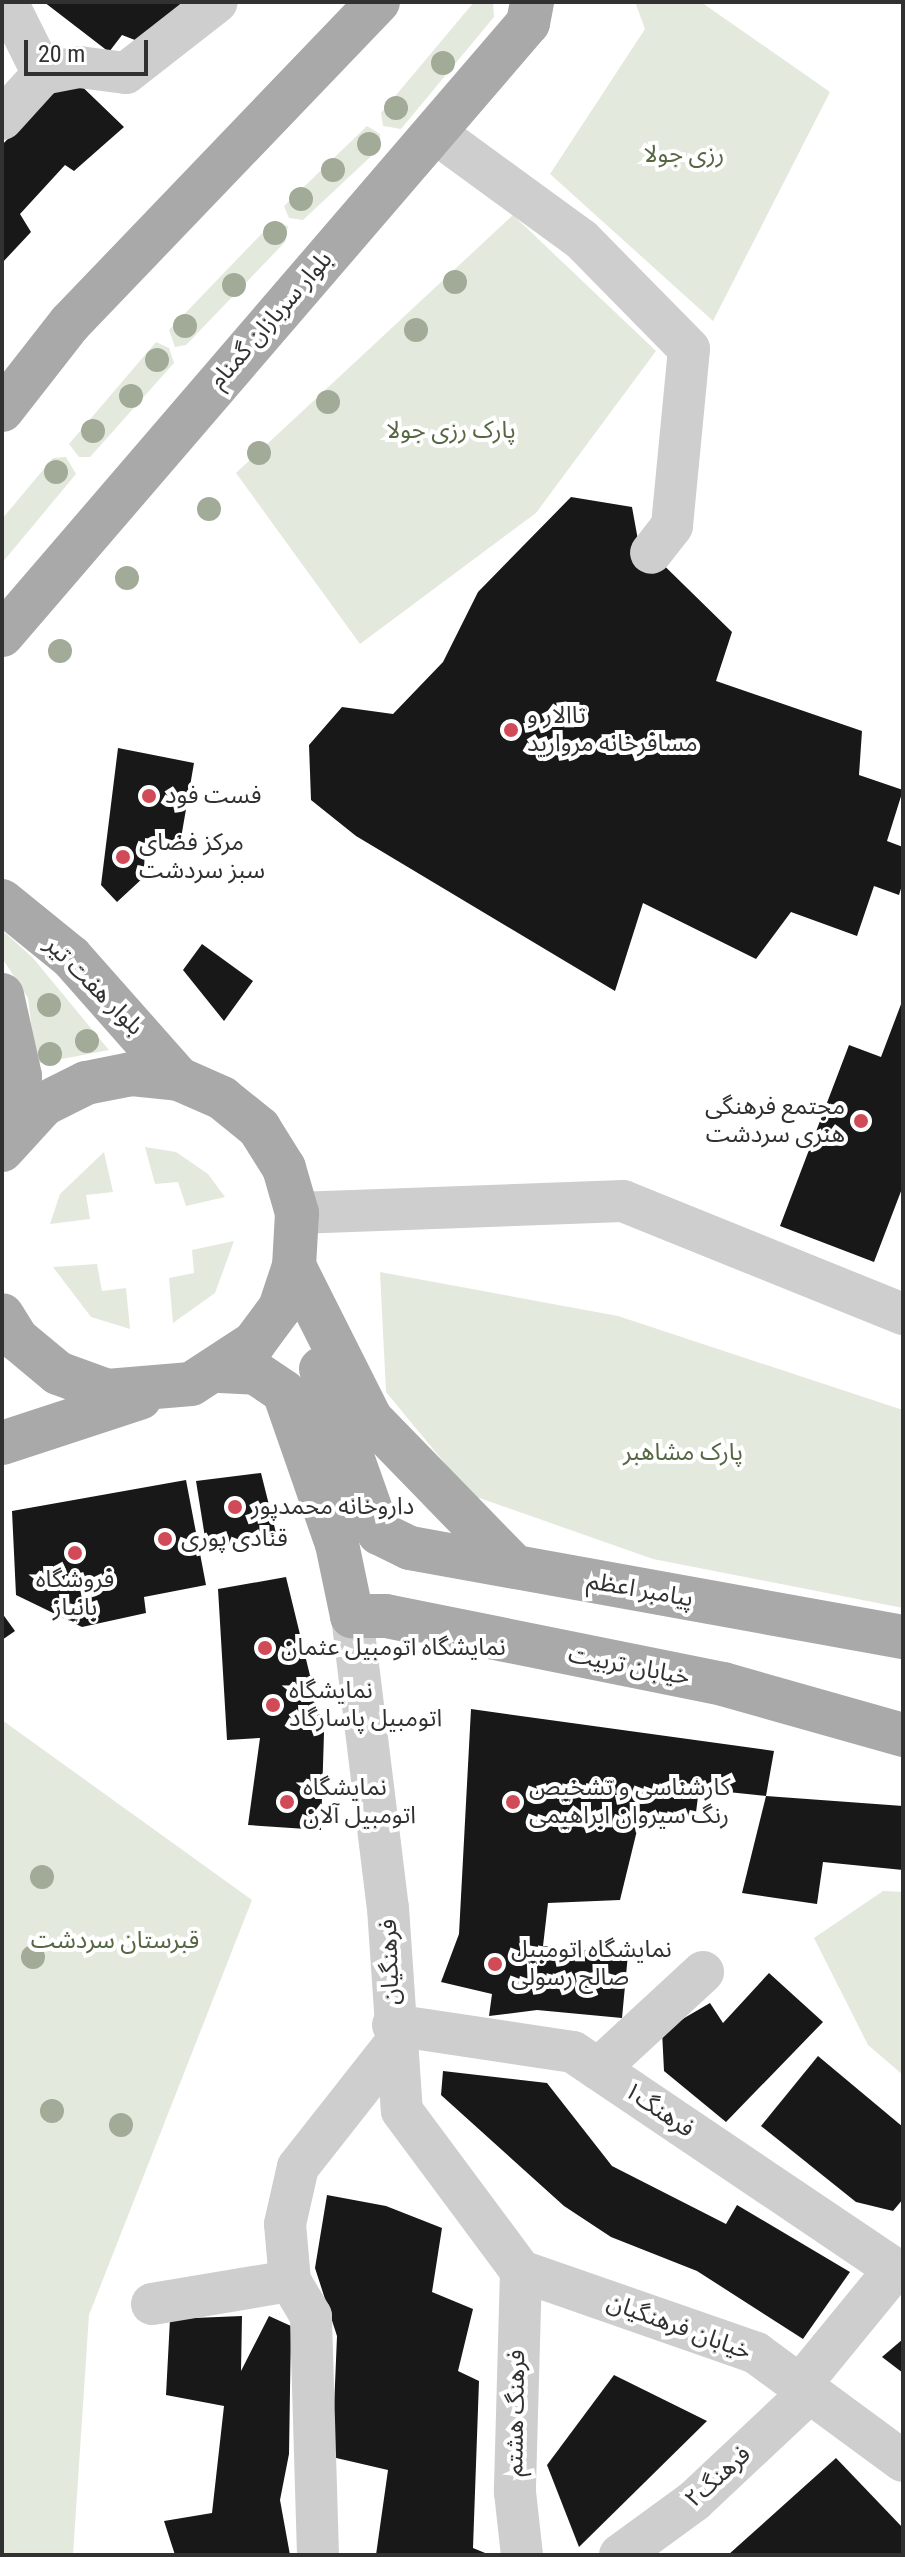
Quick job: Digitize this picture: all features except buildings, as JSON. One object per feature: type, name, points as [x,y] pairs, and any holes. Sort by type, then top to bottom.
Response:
[{"type":"main road","points":[[2,410],[70,323],[378,2]]},
{"type":"main road","name":"بلوار سربازان گمنام","points":[[2,635],[528,23],[532,2]]},
{"type":"main road","name":"بلوار هفت تیر","points":[[2,901],[71,957],[179,1079]]},
{"type":"main road","points":[[2,995],[20,1076],[6,1143]]},
{"type":"main road","points":[[6,1143],[44,1104],[86,1083],[132,1074],[179,1079],[222,1098],[259,1128],[284,1168],[297,1213],[294,1266],[280,1308],[220,1371]]},
{"type":"main road","points":[[294,1266],[327,1390],[394,1540]]},
{"type":"main road","points":[[294,1266],[371,1419],[515,1567]]},
{"type":"main road","points":[[2,1315],[17,1339],[58,1373],[107,1391],[158,1392]]},
{"type":"main road","points":[[2,1443],[220,1371],[256,1373],[284,1392],[337,1544],[369,1616]]},
{"type":"main road","points":[[337,1544],[394,1540]]},
{"type":"main road","points":[[369,1616],[375,1574],[394,1540]]},
{"type":"main road","name":"پیامبر اعظم","points":[[394,1540],[515,1567],[903,1637]]},
{"type":"main road","name":"خیابان تربیت","points":[[369,1616],[723,1684],[903,1735]]},
{"type":"street","points":[[7,2],[43,74]]},
{"type":"street","points":[[2,119],[43,74],[79,67],[126,73],[217,2]]},
{"type":"street","points":[[434,132],[581,239],[689,349],[672,526],[651,553]]},
{"type":"street","points":[[297,1213],[623,1201],[903,1314]]},
{"type":"street","name":"فرهنگیان","points":[[369,1616],[402,2111],[521,2271]]},
{"type":"street","points":[[598,2069],[639,2024],[703,1972]]},
{"type":"street","points":[[318,2555],[311,2316],[290,2281],[285,2224],[298,2167],[395,2033]]},
{"type":"street","name":"فرهنگ۱","points":[[395,2033],[573,2052],[895,2269]]},
{"type":"street","name":"فرهنگ۲","points":[[620,2555],[694,2501],[805,2389],[895,2269]]},
{"type":"street","name":"خیابان فرهنگیان","points":[[521,2271],[756,2353],[903,2461]]},
{"type":"street","name":"فرهنگ هشتم","points":[[521,2271],[515,2492],[522,2555]]},
{"type":"street","points":[[152,2304],[290,2281]]},
{"type":"green space","points":[[474,2],[493,2],[494,17],[401,129],[383,126],[381,113]]},
{"type":"green space","name":"رزی جولا","points":[[635,2],[701,2],[830,92],[713,321],[550,174],[645,29]]},
{"type":"green space","points":[[367,126],[380,134],[381,147],[303,220],[289,218],[284,206]]},
{"type":"green space","name":"پارک رزی جولا","points":[[513,215],[656,351],[536,513],[360,644],[236,473]]},
{"type":"green space","points":[[271,224],[288,226],[285,242],[186,345],[175,347],[169,330]]},
{"type":"green space","points":[[156,342],[169,348],[174,363],[90,457],[79,457],[69,444]]},
{"type":"green space","points":[[66,457],[76,474],[2,563],[2,519],[53,458]]},
{"type":"green space","points":[[2,930],[33,958],[109,1050],[36,1064],[28,998],[2,958]]},
{"type":"green space","points":[[145,1147],[176,1152],[208,1174],[225,1197],[186,1206],[178,1182],[155,1184]]},
{"type":"green space","points":[[104,1152],[113,1192],[86,1195],[90,1219],[50,1224],[60,1194]]},
{"type":"green space","points":[[234,1241],[215,1293],[173,1323],[169,1278],[194,1273],[192,1250]]},
{"type":"green space","points":[[97,1264],[102,1291],[126,1288],[130,1329],[91,1317],[53,1267]]},
{"type":"green space","name":"پارک مشاهبر","points":[[380,1272],[618,1316],[903,1410],[903,1608],[653,1559],[471,1495],[386,1392]]},
{"type":"green space","name":"قبرستان سردشت","points":[[2,1720],[252,1900],[89,2315],[73,2555],[2,2555]]},
{"type":"green space","points":[[883,1891],[903,1892],[903,2075],[868,2045],[814,1938]]},
{"type":"place","name":"تاالار و مسافرخانه مروارید","points":[[511,730]]},
{"type":"place","name":"فست فود","points":[[149,796]]},
{"type":"place","name":"مرکز فضای سبز سردشت","points":[[123,857]]},
{"type":"place","name":"مجتمع فرهنگی هنری سردشت","points":[[861,1121]]},
{"type":"place","name":"داروخانه محمدپور","points":[[235,1507]]},
{"type":"place","name":"قنادی پوری","points":[[165,1539]]},
{"type":"place","name":"فروشگاه بانیاز","points":[[75,1553]]},
{"type":"place","name":"نمایشگاه اتومبیل عثمان","points":[[265,1648]]},
{"type":"place","name":"نمایشگاه اتومبیل پاسارگاد","points":[[273,1705]]},
{"type":"place","name":"نمایشگاه اتومبیل آلان","points":[[287,1802]]},
{"type":"place","name":"کارشناسی و تشخیص رنگ سیروان ابراهیمی","points":[[513,1802]]},
{"type":"place","name":"نمایشگاه اتومبیل صالح رسولی","points":[[495,1964]]}]
